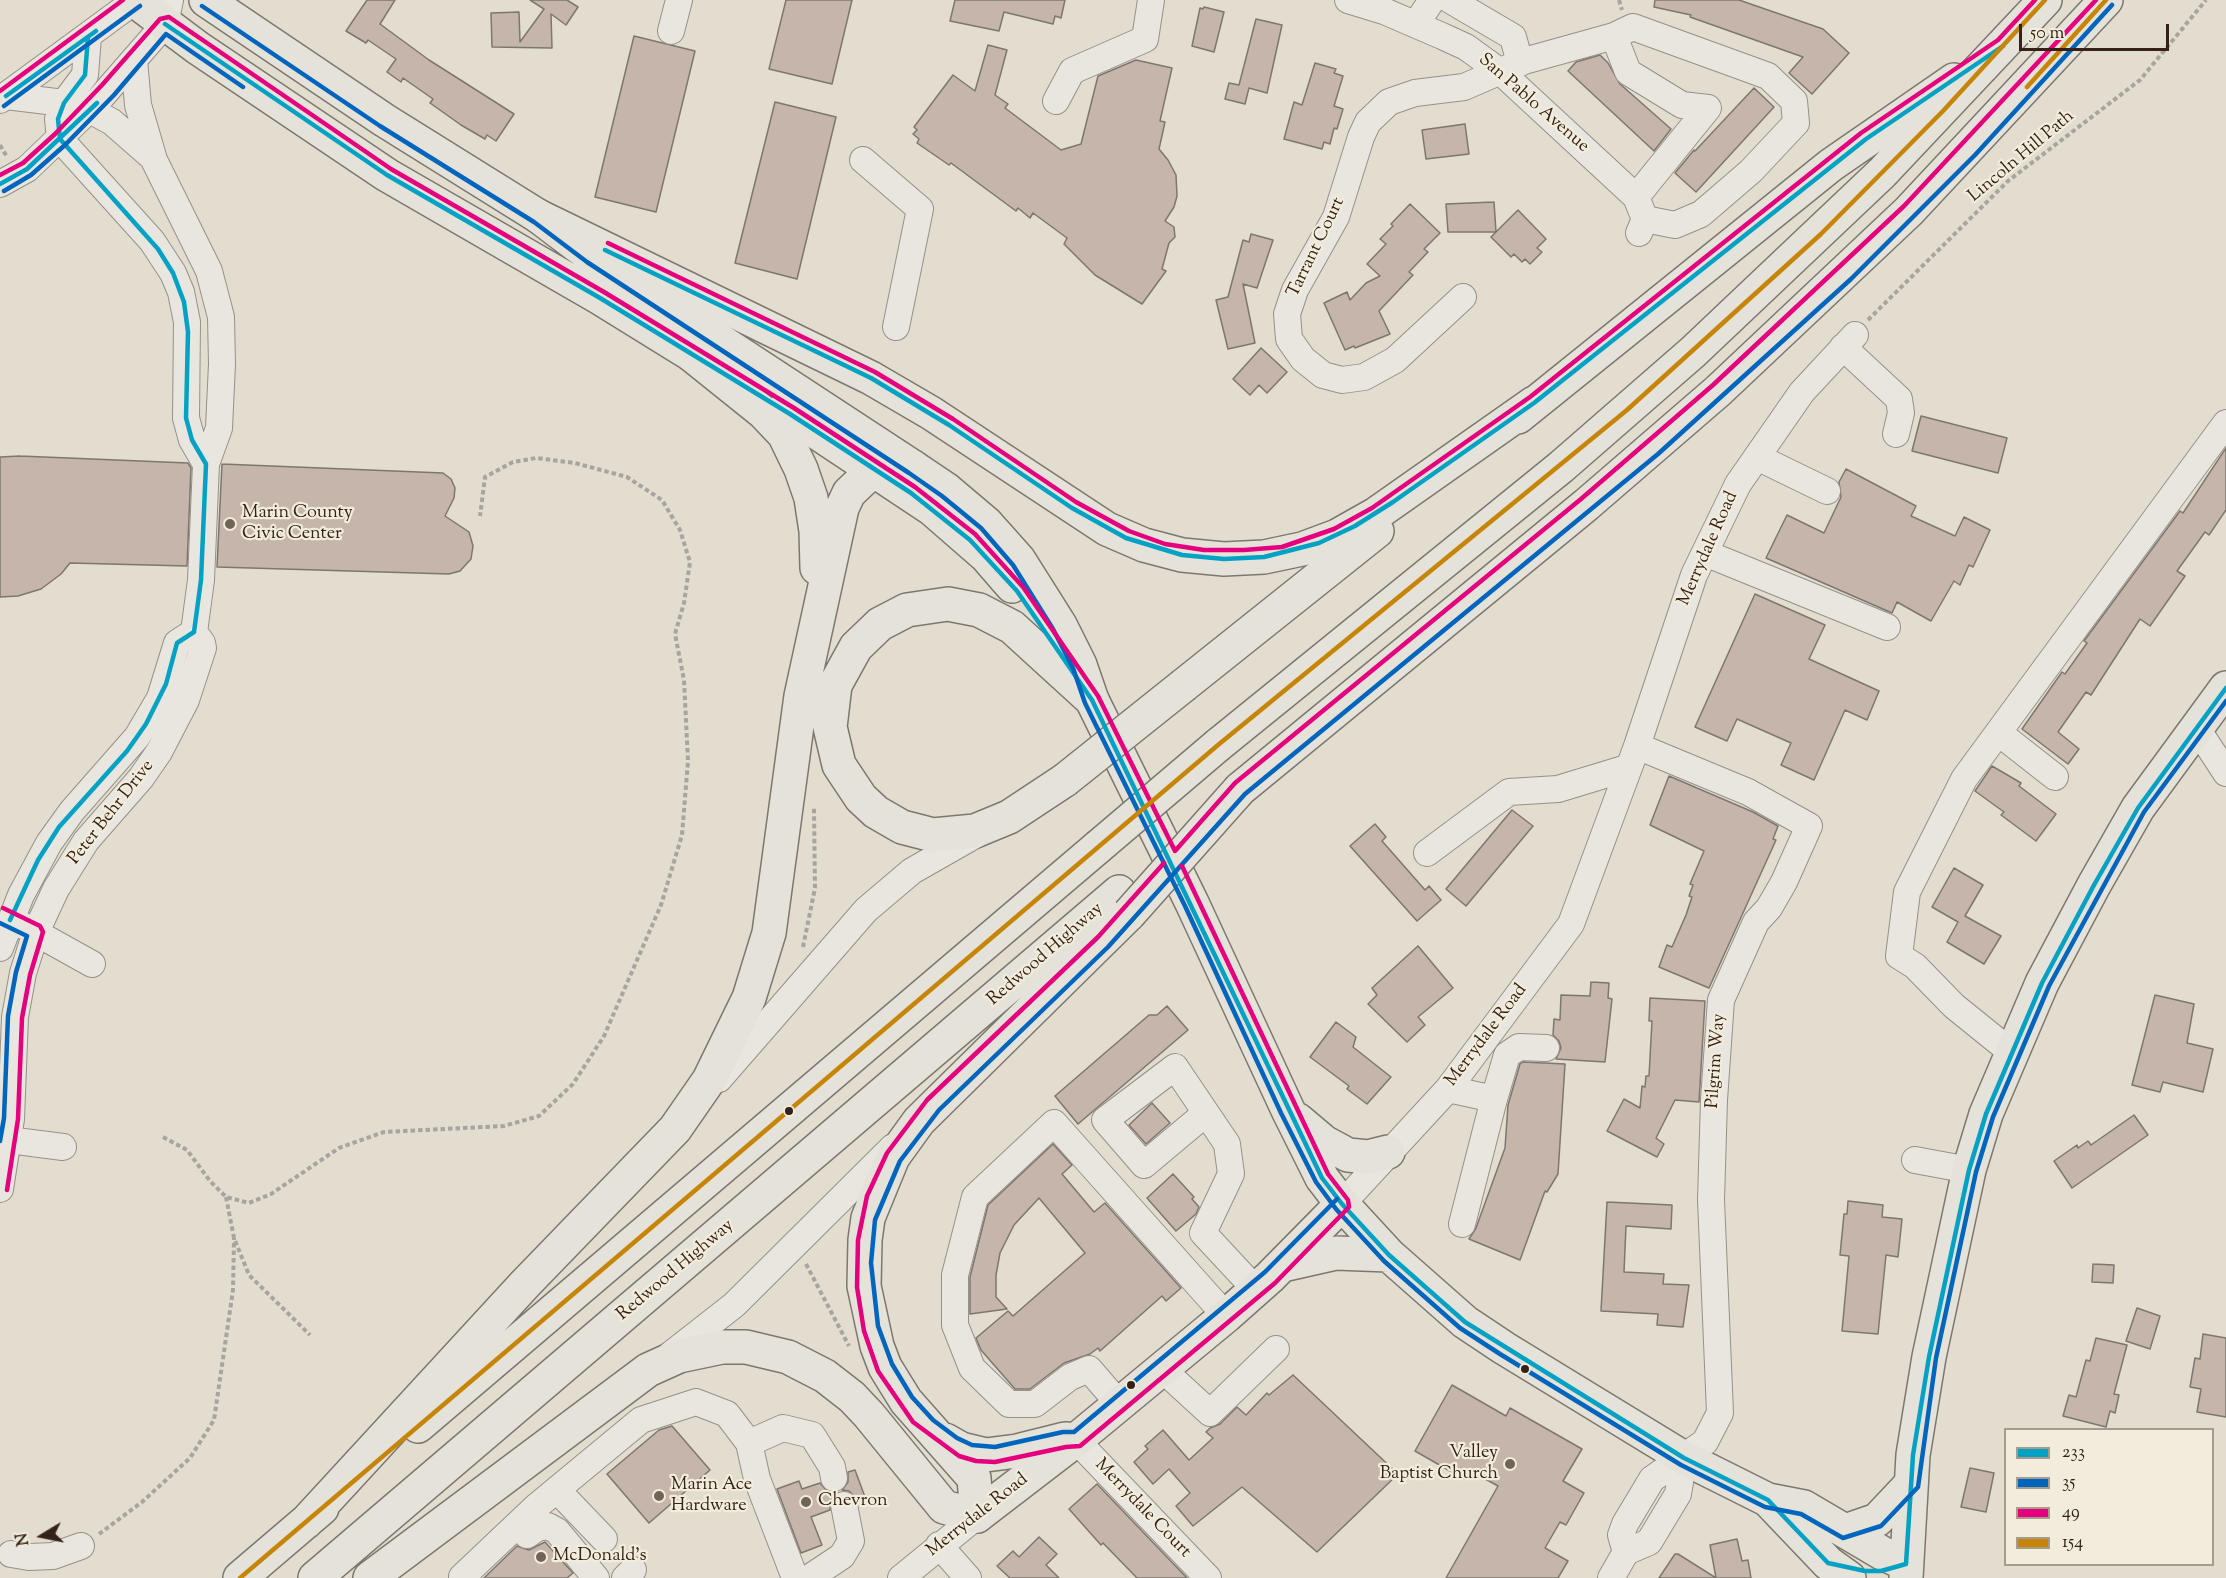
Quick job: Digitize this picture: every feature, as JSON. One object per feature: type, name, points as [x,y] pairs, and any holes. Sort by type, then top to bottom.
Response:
[{"type":"main road","points":[[135,0],[167,12],[387,175],[600,298],[790,414],[933,508],[986,556],[1031,610],[1092,700]]},
{"type":"main road","points":[[206,0],[420,144],[538,216],[871,378],[950,425],[1107,529],[1144,545],[1182,555],[1224,559],[1264,557],[1302,549],[1337,536],[1376,514],[1534,403]]},
{"type":"main road","points":[[240,1578],[1218,745],[1561,467],[1693,352],[1821,234],[2045,0]]},
{"type":"main road","points":[[370,1578],[640,1375],[678,1356],[711,1348],[746,1347],[788,1357],[816,1371],[852,1397],[944,1507],[976,1516],[974,1478],[958,1457],[919,1417],[895,1385],[876,1346],[867,1308],[863,1263],[868,1218],[883,1177],[904,1140],[933,1105],[1076,970],[1124,903],[1240,789],[1586,505],[1742,369],[1909,211],[2106,0]]},
{"type":"main road","points":[[1092,700],[1012,627],[988,614],[958,605],[928,605],[898,614],[872,630],[850,655],[835,685],[830,727],[839,765],[861,798],[876,812],[902,827],[933,835],[975,831],[1009,817],[1065,780],[1858,145],[2003,46]]},
{"type":"main road","points":[[538,216],[591,256],[913,466],[968,507],[1020,560],[1060,625],[1080,665],[1092,700],[1192,903],[1322,1178],[1342,1204],[1389,1255],[1465,1322],[1684,1458],[1768,1500],[1804,1507],[1882,1553],[1906,1571]]},
{"type":"main road","points":[[306,1522],[525,1284],[675,1129],[698,1098],[731,1039],[764,956],[778,887],[817,568],[816,531],[808,488],[794,452],[774,423],[693,356]]},
{"type":"main road","points":[[801,696],[842,508],[854,487],[877,471],[913,466]]},
{"type":"main road","points":[[1906,1571],[1911,1484],[1929,1356],[1969,1170],[1986,1114],[2042,983],[2094,885],[2138,807],[2226,688]]},
{"type":"main road","name":"Redwood Highway","points":[[315,1578],[1124,903]]},
{"type":"main road","points":[[1288,1110],[1313,1134],[1341,1152],[1361,1157],[1388,1152]]},
{"type":"main road","name":"Merrydale Road","points":[[976,1516],[1120,1405],[1226,1316],[1281,1266],[1342,1204]]},
{"type":"main road","points":[[1281,1266],[1336,1253],[1389,1255]]},
{"type":"main road","points":[[919,1417],[952,1445],[977,1454],[1006,1453],[1065,1439],[1076,1440]]},
{"type":"main road","points":[[1845,1531],[1877,1520],[1911,1484]]},
{"type":"main road","points":[[1768,1500],[1838,1570],[1906,1571]]},
{"type":"street","points":[[3,98],[135,0]]},
{"type":"street","points":[[671,31],[679,0]]},
{"type":"street","points":[[1056,101],[1072,70],[1145,39],[1151,0]]},
{"type":"street","name":"San Pablo Avenue","points":[[1348,0],[1416,24],[1466,47],[1519,64],[1640,216]]},
{"type":"street","points":[[1416,24],[1432,0]]},
{"type":"street","points":[[1450,0],[1513,37],[1519,64]]},
{"type":"street","points":[[0,184],[27,169],[90,110],[134,60],[167,12]]},
{"type":"street","name":"Tarrant Court","points":[[1463,297],[1395,360],[1373,374],[1353,380],[1332,379],[1313,368],[1295,349],[1286,326],[1294,290],[1336,217],[1361,137],[1368,122],[1389,102],[1402,96],[1464,87],[1519,64],[1614,36],[1633,27],[1768,76],[1794,101],[1796,123],[1751,171],[1701,214],[1675,225],[1640,216]]},
{"type":"street","points":[[1614,36],[1628,72],[1682,105],[1708,108],[1640,216]]},
{"type":"street","points":[[88,37],[85,75],[64,103],[58,119],[60,139],[152,241],[173,273],[181,292],[187,322],[186,418],[192,440],[206,464]]},
{"type":"street","name":"Peter Behr Drive","points":[[0,1189],[15,1017],[23,973],[36,932],[56,889],[86,841],[141,778],[174,725],[192,688],[201,655],[202,643],[194,632],[201,580],[206,464],[219,428],[222,364],[221,317],[209,271],[154,159],[138,105],[134,60]]},
{"type":"street","name":"Peter Behr Drive","points":[[3,98],[64,103],[90,110],[112,122],[154,159]]},
{"type":"street","points":[[863,160],[920,209],[896,327]]},
{"type":"street","points":[[1849,341],[1899,399],[1901,413],[1896,434]]},
{"type":"street","name":"Merrydale Road","points":[[1342,1204],[1448,1089],[1571,924],[1632,757],[1694,575],[1738,484],[1802,392],[1849,341]]},
{"type":"street","points":[[2011,1053],[1954,1006],[1915,966],[1899,956],[1907,892],[1964,779],[2226,423]]},
{"type":"street","points":[[1757,457],[1827,491]]},
{"type":"street","points":[[1705,553],[1887,627]]},
{"type":"street","name":"Peter Behr Drive","points":[[0,948],[5,918],[59,827],[122,757],[146,724],[166,684],[177,643],[194,632]]},
{"type":"street","points":[[2196,727],[2226,773]]},
{"type":"street","points":[[1999,733],[2055,777]]},
{"type":"street","points":[[1427,853],[1509,792],[1558,789],[1632,757]]},
{"type":"street","name":"Pilgrim Way","points":[[1632,757],[1748,792],[1809,826],[1784,882],[1769,908],[1756,922],[1721,1000],[1714,1100],[1711,1200],[1720,1413],[1706,1442],[1684,1458]]},
{"type":"street","points":[[675,1129],[834,944],[880,896],[931,859],[1009,817]]},
{"type":"street","points":[[5,918],[36,932],[92,964]]},
{"type":"street","points":[[1462,1224],[1507,1055],[1518,1047],[1546,1048]]},
{"type":"street","points":[[1448,1089],[1494,1099]]},
{"type":"street","points":[[640,1375],[734,1305],[933,1105]]},
{"type":"street","points":[[1206,1113],[1227,1144],[1231,1174],[1203,1233],[1256,1290]]},
{"type":"street","points":[[1120,1405],[1089,1369],[1070,1377],[1035,1404],[1009,1404],[972,1368],[955,1325],[955,1275],[975,1197],[1054,1123],[1226,1316]]},
{"type":"street","points":[[4,1139],[63,1147]]},
{"type":"street","points":[[1915,1160],[1969,1170]]},
{"type":"street","points":[[1162,1369],[1210,1413],[1276,1349]]},
{"type":"street","points":[[487,1564],[557,1490],[641,1420],[696,1402],[726,1413],[749,1443],[757,1479],[795,1578]]},
{"type":"street","points":[[749,1443],[783,1428],[812,1435],[832,1467],[834,1478]]},
{"type":"street","name":"Merrydale Court","points":[[1076,1440],[1208,1578]]},
{"type":"street","points":[[1611,1578],[1626,1552],[1621,1535],[1652,1479],[1684,1458]]},
{"type":"street","points":[[557,1490],[604,1539]]},
{"type":"street","points":[[809,1578],[842,1556],[851,1541],[844,1505]]},
{"type":"street","name":"Merrydale Road","points":[[902,1578],[976,1516]]},
{"type":"street","points":[[487,1564],[537,1528],[548,1526],[557,1531],[597,1578]]},
{"type":"street","points":[[939,1545],[968,1578]]},
{"type":"street","points":[[11,1554],[29,1557],[52,1556],[81,1546]]},
{"type":"path","name":"Lincoln Hill Path","points":[[1849,341],[1884,302],[2008,181],[2140,80],[2206,0]]},
{"type":"path","points":[[163,1137],[187,1150],[210,1181],[226,1197],[249,1203],[271,1194],[339,1148],[384,1132],[504,1126],[539,1116],[573,1084],[604,1036],[662,905],[682,835],[688,761],[684,680],[675,634],[684,603],[690,562],[680,530],[662,500],[627,477],[575,463],[536,458],[513,462],[485,477],[480,516]]},
{"type":"path","points":[[226,1197],[234,1238],[249,1275],[310,1335]]},
{"type":"path","points":[[81,1546],[142,1502],[190,1458],[214,1420],[232,1290],[234,1238]]},
{"type":"building","points":[[367,0],[395,0],[380,24],[429,60],[514,114],[496,141],[487,135],[485,139],[461,125],[430,103],[433,99],[403,78],[401,82],[387,72],[396,59],[368,40],[366,43],[346,31]]},
{"type":"building","points":[[530,0],[567,0],[578,7],[566,25],[551,14],[552,48],[492,47],[491,13],[519,12],[520,42],[544,9]]},
{"type":"building","points":[[786,0],[852,0],[832,84],[769,69]]},
{"type":"building","points":[[955,0],[1065,0],[1061,18],[1055,16],[1053,24],[1004,12],[999,31],[950,21]]},
{"type":"building","points":[[1655,0],[1739,0],[1823,29],[1849,53],[1812,94],[1789,73],[1803,57],[1690,17],[1691,15],[1654,7]]},
{"type":"building","points":[[1200,8],[1224,12],[1214,52],[1192,46]]},
{"type":"building","points":[[1256,19],[1282,25],[1267,93],[1249,88],[1245,104],[1225,99],[1229,83],[1239,85]]},
{"type":"building","points":[[634,36],[695,51],[656,212],[595,197]]},
{"type":"building","points":[[988,45],[1007,50],[995,95],[1008,104],[1005,108],[1061,150],[1081,144],[1098,76],[1136,60],[1172,68],[1160,121],[1165,122],[1159,149],[1176,175],[1177,196],[1174,207],[1165,221],[1174,227],[1175,237],[1169,243],[1162,269],[1166,271],[1142,304],[1095,275],[1064,244],[1067,238],[1033,213],[1030,218],[1018,208],[1016,211],[951,163],[949,165],[917,143],[919,139],[913,134],[917,130],[914,127],[953,75],[975,91]]},
{"type":"building","points":[[1600,55],[1608,63],[1620,84],[1671,129],[1654,151],[1568,71],[1576,62]]},
{"type":"building","points":[[1315,63],[1336,69],[1334,73],[1343,76],[1334,106],[1343,109],[1337,129],[1334,128],[1330,144],[1324,142],[1322,149],[1284,139],[1294,102],[1302,105]]},
{"type":"building","points":[[1754,88],[1774,107],[1696,192],[1675,173]]},
{"type":"building","points":[[775,102],[836,117],[797,279],[735,263]]},
{"type":"building","points":[[1465,124],[1469,154],[1426,159],[1422,130]]},
{"type":"building","points":[[1494,202],[1496,232],[1448,232],[1446,204]]},
{"type":"building","points":[[1410,204],[1440,233],[1424,249],[1428,252],[1409,272],[1413,275],[1379,311],[1390,334],[1345,350],[1324,303],[1347,292],[1350,300],[1366,283],[1380,276],[1367,264],[1386,244],[1380,239]]},
{"type":"building","points":[[1518,210],[1546,239],[1537,248],[1542,252],[1530,264],[1525,259],[1522,262],[1514,254],[1511,257],[1491,237]]},
{"type":"building","points":[[1251,234],[1273,240],[1257,288],[1243,284],[1255,343],[1228,349],[1216,300],[1228,297],[1243,240],[1249,242]]},
{"type":"building","points":[[1261,348],[1287,372],[1267,393],[1259,385],[1250,395],[1233,379]]},
{"type":"building","points":[[1921,416],[2007,438],[1998,473],[1912,451]]},
{"type":"building","points":[[2226,448],[2226,510],[2209,535],[2205,532],[2177,571],[2185,576],[2150,626],[2140,619],[2091,695],[2086,692],[2058,732],[2079,749],[2068,764],[2022,729],[2062,672],[2065,674],[2087,643],[2084,641],[2180,511],[2183,513]]},
{"type":"building","points":[[0,457],[188,463],[191,468],[187,566],[70,563],[61,574],[41,589],[18,596],[0,597]]},
{"type":"building","points":[[222,464],[443,473],[451,479],[455,488],[454,498],[445,516],[469,532],[473,546],[471,559],[460,571],[449,574],[217,567]]},
{"type":"building","points":[[1846,469],[1916,506],[1911,516],[1955,536],[1964,517],[1990,530],[1973,567],[1969,565],[1960,585],[1954,581],[1931,621],[1897,602],[1892,613],[1766,558],[1787,515],[1824,533],[1841,497],[1839,482]]},
{"type":"building","points":[[1755,594],[1825,625],[1809,659],[1879,691],[1867,720],[1845,710],[1814,780],[1781,765],[1791,743],[1737,719],[1727,741],[1695,727]]},
{"type":"building","points":[[1992,766],[2021,783],[2019,786],[2056,814],[2036,841],[2001,815],[2004,812],[1975,791]]},
{"type":"building","points":[[1669,776],[1753,812],[1778,826],[1773,839],[1776,840],[1709,988],[1659,967],[1667,945],[1672,947],[1686,915],[1692,897],[1689,896],[1693,885],[1690,884],[1704,851],[1650,825]]},
{"type":"building","points":[[1512,810],[1533,826],[1466,906],[1446,889]]},
{"type":"building","points":[[1375,824],[1386,837],[1382,841],[1425,890],[1429,886],[1441,900],[1417,921],[1350,846]]},
{"type":"building","points":[[1954,868],[1983,885],[1965,916],[2001,936],[1984,964],[1947,942],[1958,922],[1932,907]]},
{"type":"building","points":[[1418,946],[1453,988],[1418,1017],[1425,1025],[1407,1042],[1368,1004],[1377,995],[1372,988]]},
{"type":"building","points":[[1591,982],[1609,983],[1608,998],[1612,999],[1605,1062],[1556,1059],[1561,1048],[1559,1041],[1553,1035],[1554,1019],[1560,1020],[1561,995],[1590,996]]},
{"type":"building","points":[[2155,995],[2194,1004],[2187,1043],[2213,1049],[2203,1092],[2163,1082],[2160,1092],[2132,1085]]},
{"type":"building","points":[[1650,998],[1705,1001],[1699,1102],[1675,1100],[1656,1138],[1664,1144],[1657,1157],[1607,1131],[1624,1099],[1640,1108],[1642,1086],[1645,1087],[1646,1076],[1649,1076],[1652,1021],[1649,1021]]},
{"type":"building","points":[[1167,1006],[1188,1030],[1078,1124],[1055,1096],[1149,1015],[1157,1015]]},
{"type":"building","points":[[1336,1022],[1356,1037],[1353,1047],[1391,1077],[1367,1104],[1347,1089],[1349,1086],[1310,1057]]},
{"type":"building","points":[[1523,1062],[1565,1064],[1558,1174],[1547,1192],[1545,1191],[1520,1260],[1469,1239],[1476,1228],[1505,1148],[1508,1105],[1520,1064]]},
{"type":"building","points":[[1152,1103],[1170,1123],[1146,1144],[1129,1125]]},
{"type":"building","points":[[2134,1115],[2148,1135],[2072,1188],[2054,1161],[2077,1145],[2078,1148],[2088,1141],[2091,1145]]},
{"type":"building","points":[[1053,1144],[1072,1165],[1062,1174],[1094,1212],[1105,1203],[1181,1288],[1166,1301],[1162,1296],[1100,1351],[1098,1348],[1090,1354],[1064,1363],[1030,1389],[1015,1389],[981,1350],[976,1338],[1008,1311],[1013,1316],[1085,1253],[1039,1198],[1014,1225],[1000,1253],[996,1275],[996,1297],[1007,1309],[970,1314],[970,1277],[988,1205]]},
{"type":"building","points":[[1173,1174],[1194,1197],[1192,1199],[1199,1207],[1196,1214],[1176,1231],[1147,1198]]},
{"type":"building","points":[[1848,1201],[1883,1205],[1882,1217],[1902,1219],[1898,1257],[1886,1255],[1878,1334],[1842,1331],[1849,1256],[1840,1255],[1844,1214],[1847,1214]]},
{"type":"building","points":[[1607,1202],[1672,1205],[1671,1229],[1626,1226],[1624,1272],[1664,1274],[1663,1284],[1689,1285],[1683,1327],[1657,1325],[1658,1314],[1601,1311]]},
{"type":"building","points":[[2093,1264],[2114,1265],[2113,1283],[2092,1282]]},
{"type":"building","points":[[2137,1308],[2160,1316],[2150,1349],[2126,1341]]},
{"type":"building","points":[[2203,1334],[2226,1338],[2226,1417],[2197,1412],[2201,1389],[2190,1387],[2195,1358],[2200,1359]]},
{"type":"building","points":[[2096,1338],[2127,1345],[2114,1394],[2119,1395],[2115,1413],[2110,1411],[2106,1427],[2063,1416],[2069,1395],[2076,1397],[2086,1360],[2090,1361]]},
{"type":"building","points":[[1293,1375],[1398,1474],[1317,1552],[1242,1487],[1193,1526],[1176,1506],[1190,1493],[1169,1469],[1153,1484],[1134,1462],[1148,1449],[1145,1446],[1163,1430],[1189,1460],[1213,1438],[1206,1432],[1210,1428],[1220,1424],[1237,1407],[1246,1415],[1267,1393],[1269,1395]]},
{"type":"building","points":[[1452,1385],[1506,1416],[1510,1408],[1582,1449],[1563,1481],[1584,1493],[1566,1525],[1560,1522],[1545,1548],[1568,1561],[1558,1578],[1446,1578],[1498,1486],[1469,1470],[1464,1479],[1415,1451]]},
{"type":"building","points":[[672,1426],[710,1470],[649,1523],[607,1474],[659,1430]]},
{"type":"building","points":[[1970,1468],[1994,1473],[1986,1512],[1961,1507]]},
{"type":"building","points":[[855,1470],[865,1497],[858,1500],[849,1491],[842,1490],[848,1482],[848,1472]]},
{"type":"building","name":"Chevron","points":[[799,1481],[802,1489],[820,1483],[828,1492],[836,1493],[830,1501],[830,1510],[811,1517],[822,1545],[801,1553],[777,1489]]},
{"type":"building","points":[[1097,1484],[1187,1578],[1137,1578],[1103,1543],[1101,1545],[1069,1509]]},
{"type":"building","points":[[1039,1537],[1057,1554],[1046,1565],[1059,1578],[1010,1578],[997,1566],[1013,1551],[1019,1557]]},
{"type":"building","points":[[1737,1539],[1742,1561],[1748,1560],[1751,1578],[1716,1578],[1710,1545]]},
{"type":"building","name":"McDonald's","points":[[545,1542],[573,1573],[567,1578],[484,1578],[517,1546],[529,1550]]},
{"type":"building","points":[[1675,1554],[1678,1554],[1716,1578],[1659,1578]]},
{"type":"transit line","name":"49","points":[[0,91],[123,0]]},
{"type":"transit line","name":"49","points":[[608,243],[875,372],[953,419],[1076,502],[1129,531],[1165,544],[1204,550],[1282,547],[1334,529],[1372,508],[1530,397],[1861,133],[1998,40],[2035,0]]},
{"type":"transit line","name":"154","points":[[240,1578],[1218,745],[1627,410],[1821,234],[1943,111],[2045,0]]},
{"type":"transit line","name":"49","points":[[0,175],[23,163],[55,134],[160,19],[169,17],[391,169],[604,292],[794,408],[915,487],[975,534],[1023,587],[1098,696],[1175,851],[1235,783],[1581,499],[1713,385],[1904,206],[2096,0]]},
{"type":"transit line","name":"154","points":[[2027,87],[2106,0]]},
{"type":"transit line","name":"35","points":[[1337,1199],[1265,1272],[1074,1432],[1063,1432],[995,1447],[972,1445],[957,1438],[933,1420],[912,1397],[892,1364],[878,1326],[871,1263],[875,1220],[900,1161],[939,1110],[1108,947],[1245,794],[1658,454],[1851,279],[1975,155],[2112,5]]},
{"type":"transit line","name":"35","points":[[4,106],[140,6]]},
{"type":"transit line","name":"35","points":[[202,6],[380,126],[534,222],[587,262],[909,473],[981,528],[1013,565],[1053,629],[1073,668],[1085,703],[1185,906],[1281,1113],[1316,1182],[1336,1209],[1384,1261],[1460,1328],[1500,1354],[1681,1465],[1765,1507],[1801,1514],[1843,1538],[1881,1526],[1918,1487],[1936,1358],[1976,1172],[1993,1117],[2049,986],[2144,812],[2226,701]]},
{"type":"transit line","name":"233","points":[[165,24],[387,175],[600,298],[790,414],[911,493],[970,540],[1017,591],[1092,700],[1322,1178],[1342,1204],[1389,1255],[1465,1322],[1684,1458],[1768,1500],[1828,1563],[1865,1571],[1881,1571],[1906,1564],[1913,1455],[1929,1357],[1969,1170],[1986,1114],[2042,983],[2094,885],[2138,808],[2226,688]]},
{"type":"transit line","name":"233","points":[[6,96],[96,31]]},
{"type":"transit line","name":"35","points":[[4,191],[31,175],[65,145],[114,95],[166,34],[243,87]]},
{"type":"transit line","name":"233","points":[[88,37],[85,75],[64,103],[58,119],[60,139],[158,249],[173,273],[184,302],[188,332],[186,418],[192,440],[206,464],[201,580],[194,632]]},
{"type":"transit line","name":"233","points":[[605,250],[871,378],[949,425],[1072,508],[1126,538],[1182,555],[1224,559],[1264,557],[1319,543],[1355,526],[1393,502],[1534,403],[1866,139],[2003,46]]},
{"type":"transit line","name":"233","points":[[0,184],[27,169],[97,103]]},
{"type":"transit line","name":"233","points":[[10,920],[38,860],[59,827],[127,751],[146,724],[166,684],[177,643],[194,632]]},
{"type":"transit line","name":"49","points":[[1164,863],[1098,937],[927,1100],[887,1153],[867,1196],[858,1240],[857,1287],[864,1331],[878,1371],[913,1422],[959,1456],[976,1461],[995,1462],[1080,1446],[1275,1283],[1349,1207],[1348,1200],[1328,1174],[1182,866]]},
{"type":"transit line","name":"49","points":[[3,908],[40,926],[43,932],[30,975],[22,1018],[18,1119],[7,1190]]},
{"type":"transit line","name":"35","points":[[0,923],[27,936],[16,972],[8,1016],[4,1118],[0,1141]]},
{"type":"place","name":"Marin County Civic Center","points":[[230,524]]},
{"type":"place","name":"Valley Baptist Church","points":[[1510,1464]]},
{"type":"place","name":"Marin Ace Hardware","points":[[659,1496]]},
{"type":"place","name":"Chevron","points":[[806,1502]]},
{"type":"place","name":"McDonald's","points":[[541,1557]]}]
